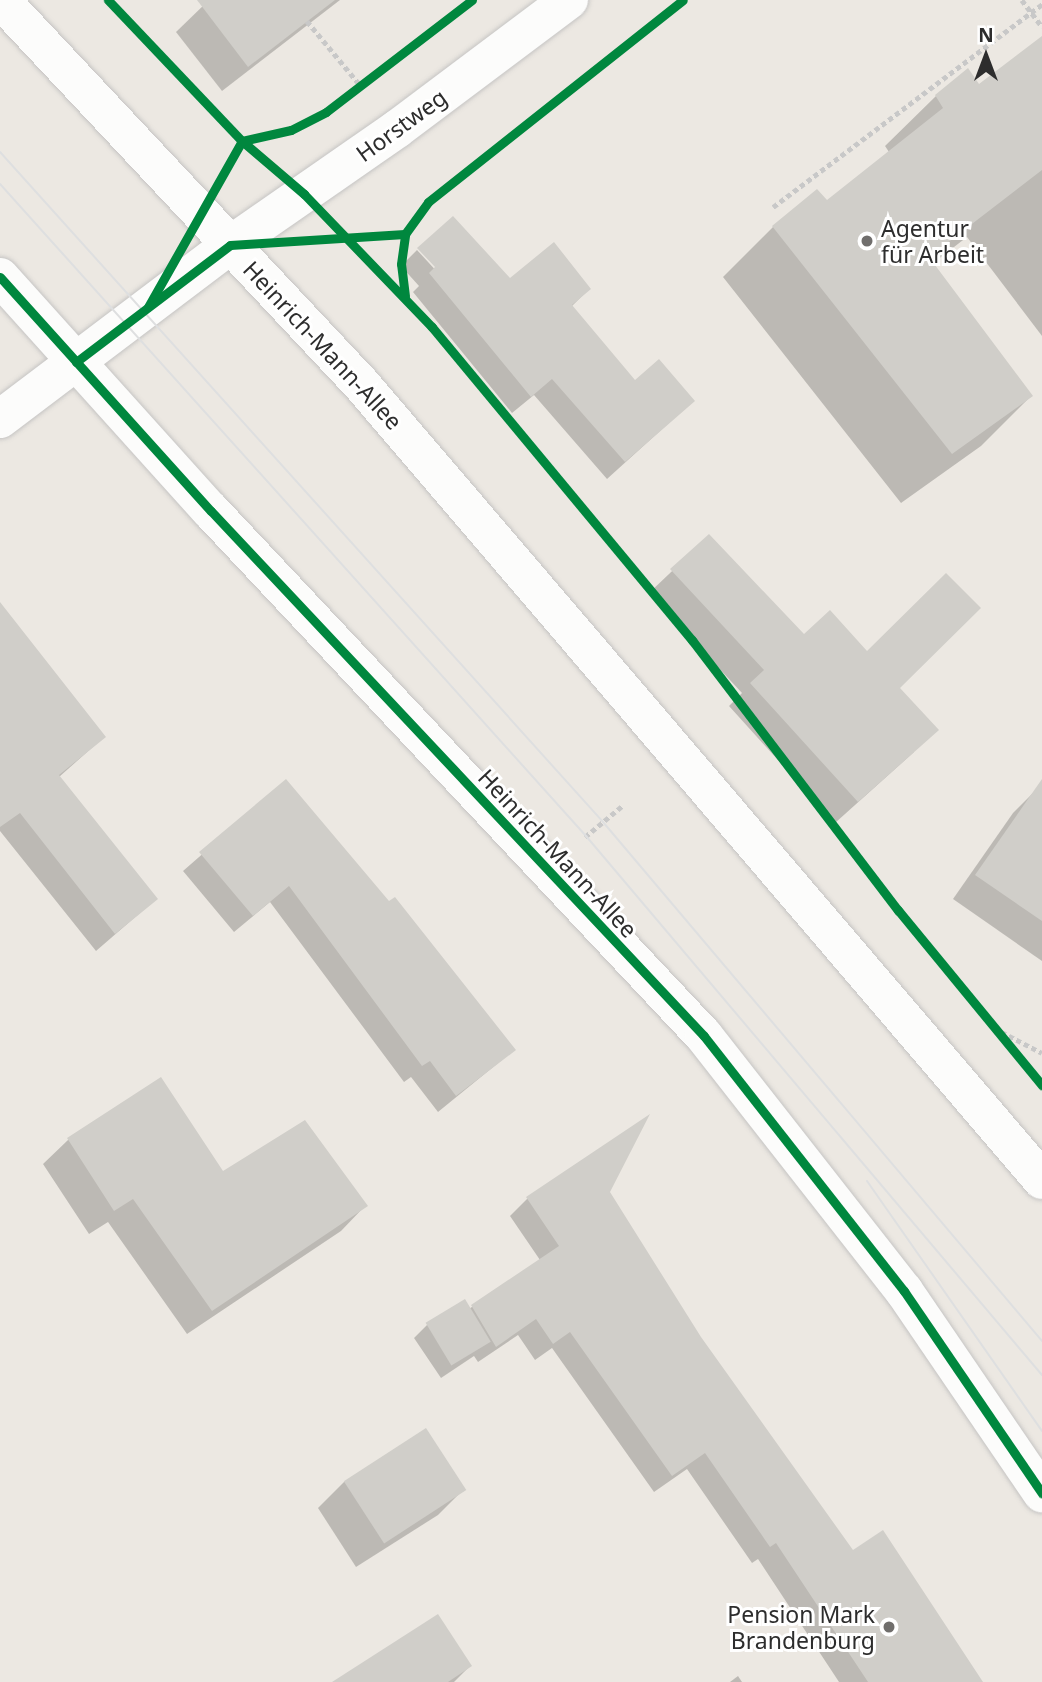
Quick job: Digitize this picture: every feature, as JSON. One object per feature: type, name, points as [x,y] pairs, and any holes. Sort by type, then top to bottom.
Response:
[{"type":"street","name":"Heinrich-Mann-Allee","points":[[1,0],[362,385],[556,608],[1042,1180]]},
{"type":"street","name":"Horstweg","points":[[0,419],[230,245],[397,129],[569,0]]},
{"type":"street","name":"Heinrich-Mann-Allee","points":[[0,277],[704,1036],[904,1291],[1042,1493]]},
{"type":"path","points":[[1022,0],[1042,27]]},
{"type":"path","points":[[773,207],[1042,4]]},
{"type":"path","points":[[307,22],[361,86]]},
{"type":"path","points":[[994,1028],[1042,1053]]},
{"type":"building","points":[[197,0],[335,0],[248,67]]},
{"type":"building","name":"Agentur für Arbeit","points":[[1042,36],[1042,170],[929,257],[1033,396],[952,454],[772,226],[817,189],[827,200],[943,108],[935,95],[968,68],[979,84]]},
{"type":"building","points":[[453,216],[510,278],[554,242],[591,289],[572,305],[635,380],[659,359],[695,401],[625,462],[552,379],[531,397],[429,273],[435,267],[417,248]]},
{"type":"building","points":[[709,534],[804,634],[830,610],[867,651],[946,573],[981,608],[900,688],[939,730],[858,802],[750,683],[764,670],[670,569]]},
{"type":"building","points":[[0,602],[106,737],[59,775],[158,899],[115,934],[20,813],[0,827]]},
{"type":"building","points":[[286,779],[389,901],[395,897],[516,1050],[456,1096],[430,1061],[422,1066],[289,886],[253,916],[199,852]]},
{"type":"building","points":[[1042,779],[1042,921],[975,875]]},
{"type":"building","points":[[161,1077],[223,1171],[305,1120],[368,1206],[212,1311],[133,1199],[114,1211],[67,1138]]},
{"type":"building","points":[[650,1114],[610,1192],[701,1337],[853,1550],[883,1530],[983,1682],[868,1682],[776,1543],[770,1547],[705,1453],[672,1476],[570,1332],[553,1344],[536,1319],[496,1347],[471,1305],[559,1246],[526,1197]]},
{"type":"building","points":[[465,1299],[491,1342],[451,1366],[426,1323]]},
{"type":"building","points":[[426,1428],[466,1490],[384,1543],[344,1481]]},
{"type":"building","points":[[438,1614],[472,1666],[448,1682],[332,1682]]},
{"type":"tram line","points":[[0,152],[603,822],[1042,1341]]},
{"type":"tram line","points":[[0,184],[586,836],[1042,1375]]},
{"type":"tram line","points":[[867,1181],[1042,1431]]},
{"type":"cycle path","points":[[108,0],[242,141],[304,194],[432,327],[692,640],[898,910],[1042,1085]]},
{"type":"cycle path","points":[[148,307],[242,141],[291,130],[326,112],[472,0]]},
{"type":"cycle path","points":[[405,296],[401,264],[405,234],[428,202],[683,0]]},
{"type":"cycle path","points":[[76,362],[230,245],[405,234]]},
{"type":"cycle path","points":[[0,277],[211,511],[704,1036],[904,1291],[1042,1493]]},
{"type":"place","name":"Agentur für Arbeit","points":[[867,241]]},
{"type":"place","name":"Pension Mark Brandenburg","points":[[889,1627]]}]
